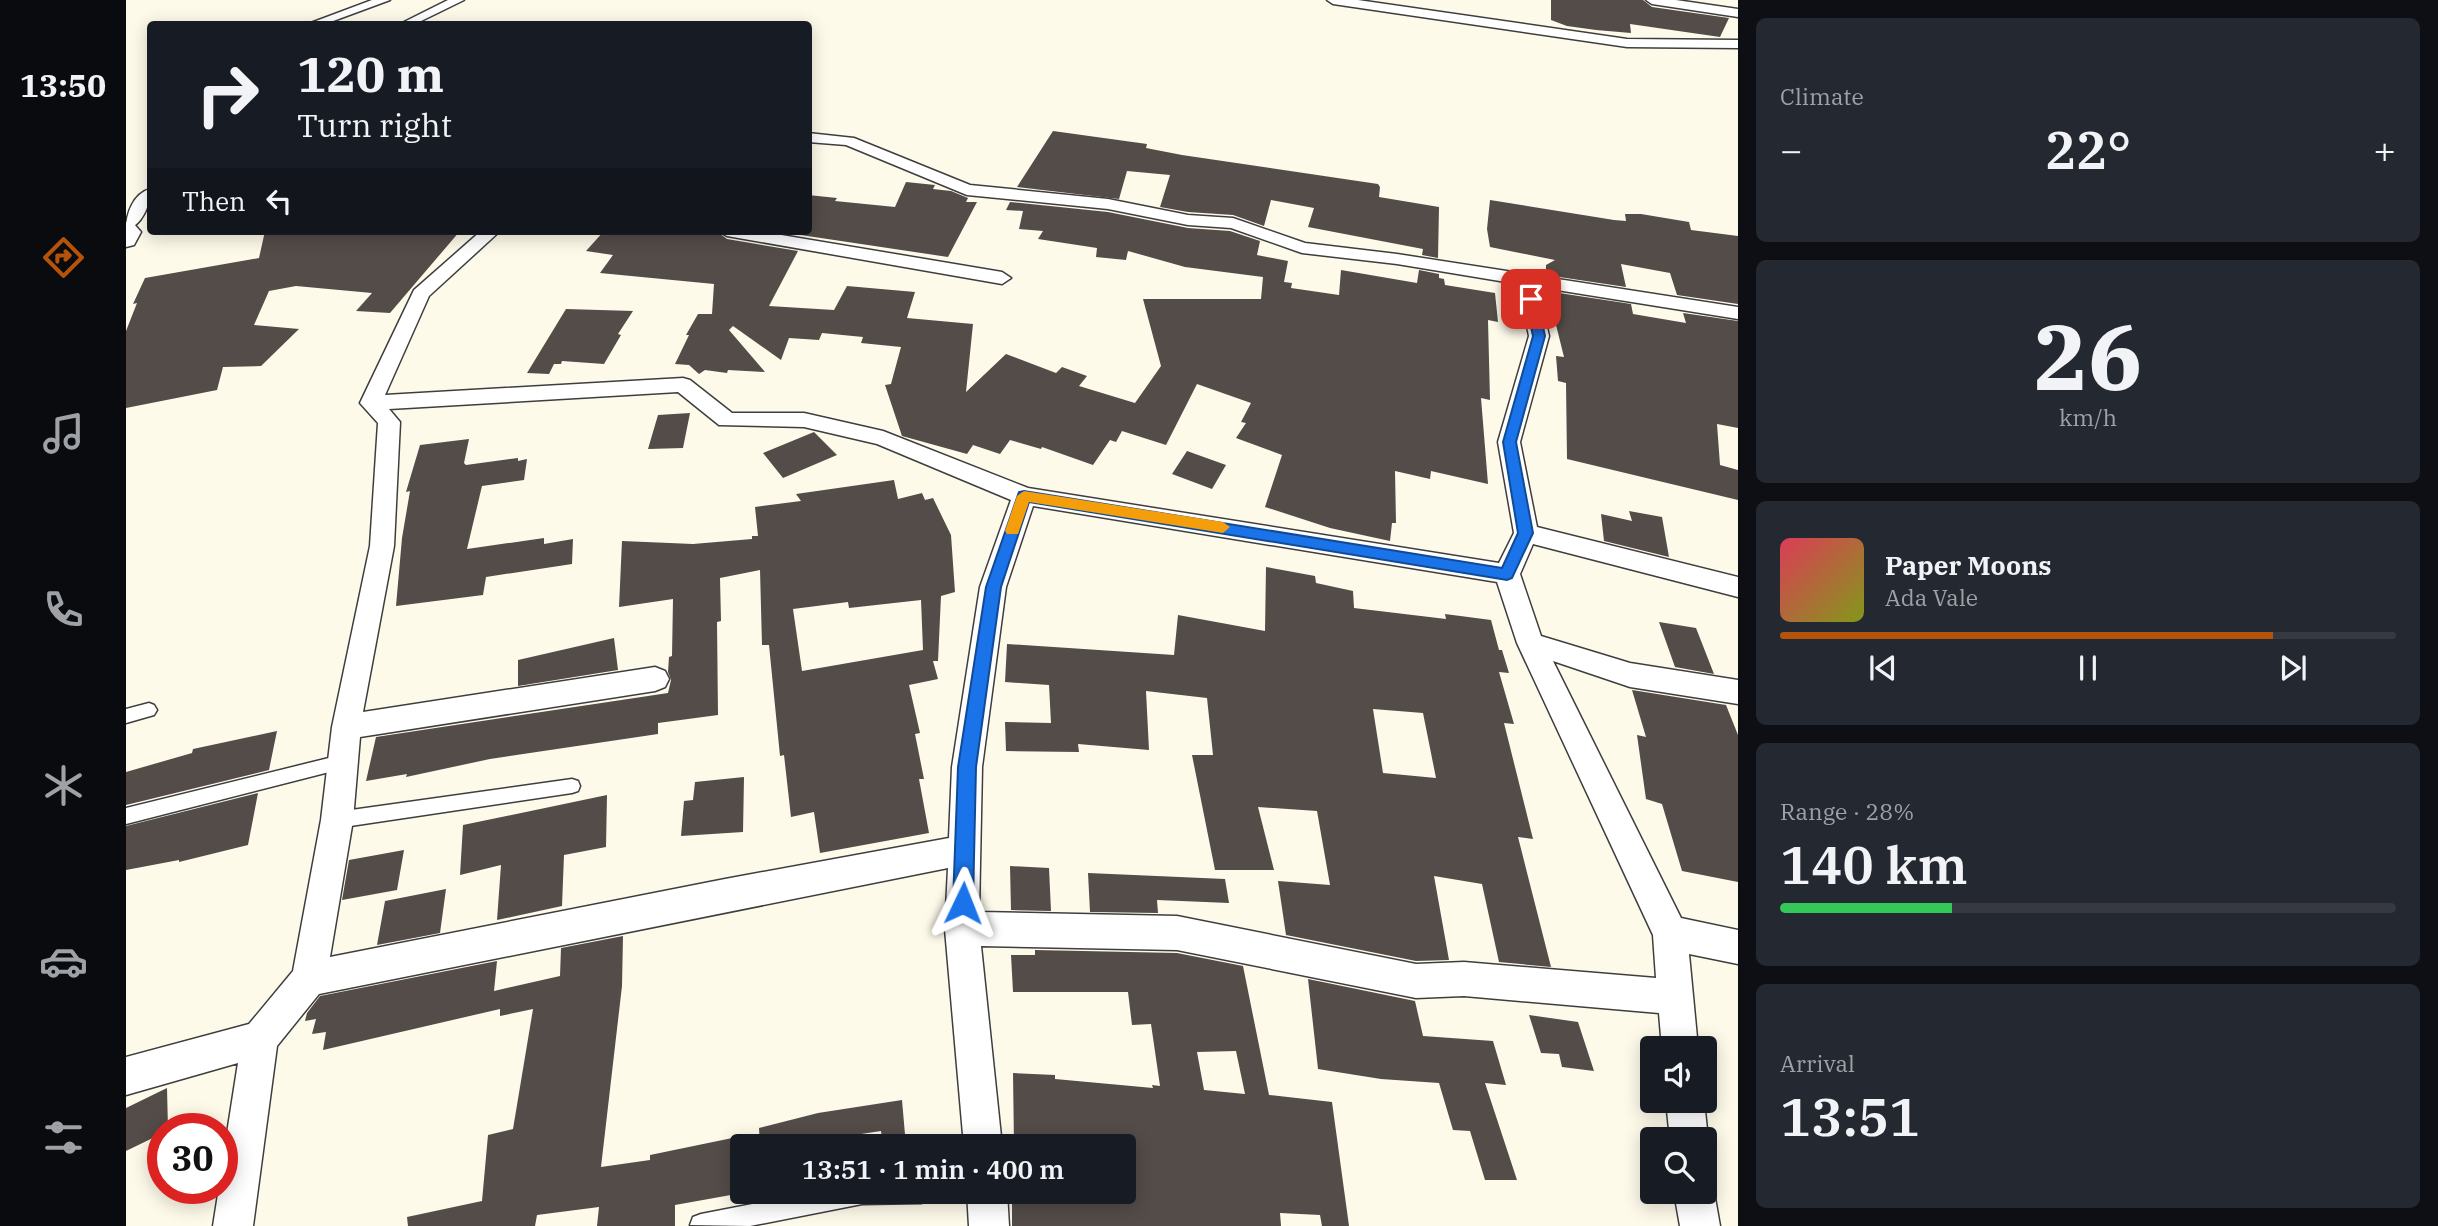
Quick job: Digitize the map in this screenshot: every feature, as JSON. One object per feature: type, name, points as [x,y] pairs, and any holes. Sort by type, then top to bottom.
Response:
[{"type":"street","points":[[323,21],[384,0]]},
{"type":"street","points":[[412,21],[458,0]]},
{"type":"street","points":[[1334,0],[1627,43],[1738,44]]},
{"type":"street","points":[[1442,14],[1448,0]]},
{"type":"street","points":[[1652,0],[1738,13]]},
{"type":"street","points":[[812,137],[849,141],[967,190],[1082,201],[1188,220],[1233,223],[1302,248],[1397,259],[1738,313]]},
{"type":"street","points":[[126,240],[130,232],[126,227],[147,198]]},
{"type":"street","points":[[371,403],[421,294],[487,235]]},
{"type":"street","points":[[750,235],[1002,278]]},
{"type":"street","points":[[1527,281],[1539,336],[1509,442],[1526,533],[1507,574],[1530,643],[1670,933],[1679,1036]]},
{"type":"street","points":[[371,403],[683,385],[727,420],[804,420],[883,438],[1024,496],[1507,574]]},
{"type":"street","points":[[233,1226],[260,1039],[309,979],[337,820],[346,727],[382,546],[389,422],[371,403]]},
{"type":"street","points":[[982,1134],[962,929],[967,767],[993,587],[1024,496]]},
{"type":"street","points":[[1526,533],[1738,587]]},
{"type":"street","points":[[1530,643],[1630,675],[1738,692]]},
{"type":"street","points":[[346,727],[655,679]]},
{"type":"street","points":[[309,979],[964,850]]},
{"type":"street","points":[[962,929],[1177,933],[1416,981],[1464,979],[1677,997]]},
{"type":"street","points":[[1670,933],[1738,947]]},
{"type":"street","points":[[126,1076],[260,1039]]},
{"type":"street","points":[[988,1204],[989,1226]]},
{"type":"street","points":[[1696,1204],[1700,1226]]},
{"type":"lane","points":[[126,716],[149,710]]},
{"type":"lane","points":[[126,816],[341,762]]},
{"type":"lane","points":[[337,820],[572,786]]},
{"type":"lane","points":[[701,1225],[810,1204]]},
{"type":"building","points":[[1551,0],[1643,0],[1652,7],[1729,18],[1720,37],[1630,24],[1631,33],[1596,30],[1567,26],[1551,20]]},
{"type":"building","points":[[1053,131],[1147,144],[1146,148],[1182,155],[1378,184],[1379,197],[1439,207],[1438,258],[1422,255],[1423,249],[1308,227],[1314,208],[1271,200],[1264,226],[1233,215],[1160,207],[1170,175],[1127,171],[1119,199],[1017,187]]},
{"type":"building","points":[[906,182],[935,185],[933,189],[951,191],[968,198],[966,202],[977,202],[948,257],[801,235],[812,235],[812,195],[837,198],[835,201],[895,207]]},
{"type":"building","points":[[1490,200],[1614,220],[1626,221],[1625,214],[1641,214],[1689,222],[1691,230],[1738,236],[1738,304],[1677,295],[1670,273],[1621,264],[1626,287],[1546,275],[1546,265],[1555,260],[1490,247],[1487,229]]},
{"type":"building","points":[[1010,202],[1108,212],[1188,228],[1230,231],[1260,241],[1257,255],[1288,261],[1284,282],[1292,283],[1291,288],[1339,295],[1341,270],[1417,283],[1419,270],[1439,274],[1445,285],[1495,293],[1498,322],[1488,320],[1490,400],[1481,398],[1488,484],[1431,471],[1430,479],[1395,471],[1396,523],[1392,523],[1390,541],[1330,528],[1265,507],[1282,455],[1236,438],[1246,423],[1241,422],[1251,403],[1197,384],[1166,445],[1122,431],[1116,442],[1110,440],[1093,465],[1042,447],[1041,449],[1010,440],[1000,454],[973,445],[967,454],[902,436],[885,385],[891,384],[901,347],[861,343],[863,337],[822,333],[819,340],[789,338],[781,360],[733,326],[729,330],[765,372],[728,370],[727,373],[705,370],[699,374],[689,365],[675,364],[689,335],[686,335],[698,314],[712,314],[714,284],[600,273],[613,255],[586,251],[600,235],[722,235],[727,239],[798,251],[769,306],[834,310],[847,286],[915,292],[907,318],[973,324],[966,392],[1006,354],[1056,373],[1062,367],[1087,376],[1079,386],[1135,403],[1161,366],[1143,299],[1261,299],[1263,277],[1185,267],[1128,251],[1126,260],[1096,257],[1097,248],[1038,239],[1043,231],[1019,229],[1023,211],[1006,210]]},
{"type":"building","points":[[264,235],[457,235],[390,313],[356,311],[372,293],[296,286],[269,291],[254,325],[299,329],[261,366],[223,367],[217,390],[126,408],[126,331],[137,303],[133,304],[145,278],[259,258]]},
{"type":"building","points":[[1546,291],[1631,304],[1633,314],[1686,323],[1683,313],[1738,321],[1738,428],[1717,424],[1720,465],[1738,470],[1738,500],[1567,459],[1566,383],[1558,381],[1556,356],[1564,357],[1553,313],[1547,312]]},
{"type":"building","points":[[566,309],[633,311],[618,334],[621,335],[604,364],[562,361],[561,364],[554,364],[549,374],[527,373]]},
{"type":"building","points":[[690,413],[683,448],[648,449],[658,415]]},
{"type":"building","points":[[814,432],[837,455],[783,478],[763,453]]},
{"type":"building","points":[[469,439],[464,463],[466,465],[527,459],[524,480],[482,486],[467,549],[544,538],[544,544],[573,539],[572,564],[486,577],[483,595],[396,606],[402,538],[410,491],[406,492],[420,445]]},
{"type":"building","points":[[1187,451],[1226,465],[1212,489],[1172,474]]},
{"type":"building","points":[[894,480],[898,499],[922,493],[925,500],[933,498],[951,535],[955,592],[941,596],[938,661],[933,661],[938,679],[909,685],[920,733],[915,734],[924,779],[919,779],[929,833],[820,853],[814,812],[791,817],[784,755],[780,756],[769,645],[762,645],[760,570],[720,578],[721,621],[717,622],[718,715],[658,723],[658,734],[490,759],[406,777],[407,774],[366,781],[376,737],[668,693],[671,680],[668,672],[669,657],[672,656],[673,599],[619,607],[622,541],[693,544],[752,539],[752,536],[758,536],[755,507],[801,501],[796,494]],"holes":[[[921,600],[923,650],[802,671],[793,609],[848,602],[849,608]]]},
{"type":"building","points":[[1629,511],[1662,517],[1669,557],[1604,541],[1601,514],[1632,521]]},
{"type":"building","points":[[1266,567],[1315,576],[1316,583],[1353,591],[1354,608],[1446,619],[1445,614],[1491,620],[1509,673],[1499,672],[1514,724],[1504,723],[1533,839],[1518,837],[1551,967],[1499,962],[1482,884],[1434,876],[1449,960],[1416,961],[1286,935],[1278,881],[1330,885],[1317,811],[1258,807],[1274,870],[1215,870],[1192,755],[1213,755],[1207,698],[1146,691],[1149,750],[1078,744],[1079,752],[1006,751],[1005,722],[1051,723],[1049,685],[1005,682],[1007,644],[1174,655],[1178,615],[1265,631]],"holes":[[[1373,709],[1423,713],[1436,778],[1383,773]]]},
{"type":"building","points":[[1659,622],[1696,628],[1714,674],[1675,667]]},
{"type":"building","points":[[614,638],[618,670],[518,686],[518,660]]},
{"type":"building","points":[[1632,690],[1726,705],[1738,735],[1738,882],[1682,871],[1662,804],[1646,799],[1637,735],[1646,737]]},
{"type":"building","points":[[277,731],[269,770],[126,805],[126,772],[192,753],[193,749]]},
{"type":"building","points":[[744,777],[743,832],[681,836],[684,801],[693,800],[695,782]]},
{"type":"building","points":[[258,793],[248,845],[179,862],[126,870],[126,826]]},
{"type":"building","points":[[607,795],[606,847],[564,855],[562,906],[497,920],[501,865],[460,875],[463,825]]},
{"type":"building","points":[[404,850],[397,890],[342,900],[349,860]]},
{"type":"building","points":[[1010,866],[1049,868],[1051,911],[1011,910]]},
{"type":"building","points":[[1088,873],[1225,879],[1229,903],[1157,900],[1158,913],[1090,912]]},
{"type":"building","points":[[446,889],[440,933],[377,945],[385,901]]},
{"type":"building","points":[[623,936],[622,986],[601,1167],[650,1160],[650,1155],[730,1138],[730,1195],[675,1205],[675,1226],[597,1226],[599,1207],[537,1215],[535,1226],[408,1226],[407,1217],[482,1201],[488,1135],[513,1129],[533,1009],[500,1016],[500,1009],[323,1050],[326,1032],[312,1034],[316,1019],[305,1021],[307,1013],[320,996],[497,961],[494,991],[560,976],[561,948]]},
{"type":"building","points":[[1035,950],[1177,953],[1243,966],[1269,1095],[1332,1102],[1349,1226],[1322,1226],[1320,1215],[1280,1213],[1281,1226],[1012,1226],[1012,1204],[1136,1204],[1136,1134],[1014,1134],[1013,1073],[1055,1075],[1055,1079],[1153,1088],[1152,1085],[1160,1086],[1151,1024],[1132,1025],[1128,992],[1013,992],[1011,955],[1035,955]],"holes":[[[1236,1051],[1245,1094],[1204,1090],[1197,1052]]]},
{"type":"building","points":[[1308,979],[1415,1001],[1423,1036],[1493,1041],[1506,1085],[1485,1083],[1517,1180],[1485,1180],[1470,1131],[1453,1130],[1439,1083],[1381,1079],[1318,1069]]},
{"type":"building","points":[[1529,1015],[1578,1022],[1594,1071],[1562,1067],[1559,1054],[1541,1053]]},
{"type":"building","points":[[167,1088],[168,1113],[147,1113],[147,1141],[126,1151],[126,1108]]},
{"type":"building","points":[[902,1100],[905,1134],[881,1134],[881,1131],[861,1134],[759,1134],[759,1128],[818,1113]]},
{"type":"slow traffic","points":[[1012,531],[1024,496],[1223,527]]},
{"type":"route","points":[[963,903],[967,767],[993,587],[1024,496],[1507,574],[1526,533],[1509,442],[1539,336],[1531,299]]}]
